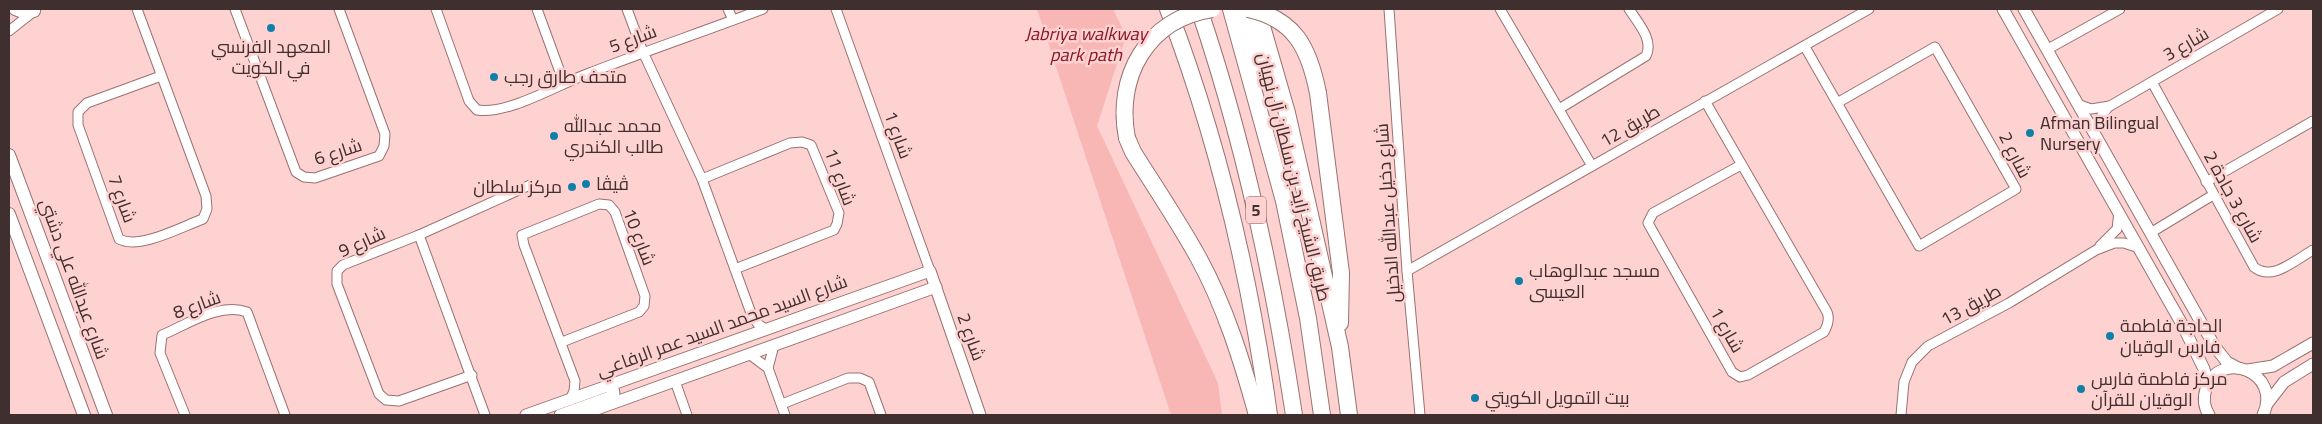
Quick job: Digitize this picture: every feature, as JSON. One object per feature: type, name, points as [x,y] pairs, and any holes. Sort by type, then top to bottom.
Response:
[{"type":"highway","points":[[1168,9],[1191,70],[1222,177],[1250,292],[1269,415]]},
{"type":"highway","name":"5","points":[[1199,9],[1233,120],[1254,202],[1274,299],[1294,415]]},
{"type":"highway","points":[[1212,9],[1186,16],[1169,24],[1143,51],[1132,68],[1126,86],[1124,104],[1128,138],[1133,152],[1198,257],[1214,290],[1236,348],[1257,415]]},
{"type":"highway","name":"طريق الشيخ زايد بن سلطان آل نهيان","points":[[1231,9],[1284,201],[1308,318],[1322,415]]},
{"type":"highway","points":[[1238,9],[1251,34],[1296,156]]},
{"type":"highway","points":[[1248,9],[1267,13],[1291,29],[1302,44],[1314,73],[1341,273],[1340,348]]},
{"type":"highway","points":[[1257,9],[1288,113],[1340,348],[1349,415]]},
{"type":"main road","points":[[15,9],[25,12],[36,10]]},
{"type":"main road","name":"شارع عبدالله علي دشتي","points":[[9,155],[106,415]]},
{"type":"main road","points":[[9,214],[84,415]]},
{"type":"main road","points":[[71,381],[74,370],[82,371],[98,415]]},
{"type":"street","name":"شارع 7","points":[[137,9],[160,76],[206,196],[207,209],[202,219],[139,243],[127,244],[119,240],[78,126],[78,112],[87,103],[160,76]]},
{"type":"street","name":"شارع 6","points":[[235,9],[296,172],[304,178],[315,178],[379,156],[384,146],[385,134],[339,9]]},
{"type":"street","name":"شارع 5","points":[[436,9],[468,101],[477,110],[486,112],[505,108],[643,52],[763,9]]},
{"type":"street","points":[[537,9],[564,83]]},
{"type":"street","points":[[627,9],[643,52],[702,179],[752,316],[758,324],[766,329]]},
{"type":"street","points":[[728,9],[733,20]]},
{"type":"street","name":"شارع 1","points":[[836,9],[930,271]]},
{"type":"street","name":"شارع دخيل عبدالله الدخيل","points":[[1389,9],[1407,271],[1420,415]]},
{"type":"street","points":[[1500,9],[1592,166]]},
{"type":"street","points":[[1559,109],[1646,56],[1649,49],[1648,40],[1630,9]]},
{"type":"street","name":"طريق 12","points":[[1407,271],[1869,9]]},
{"type":"street","points":[[2003,9],[2119,210],[2183,326],[2204,369],[2208,385],[2204,401],[2209,415]]},
{"type":"street","points":[[2024,9],[2221,355],[2227,362],[2243,369],[2264,384],[2265,410]]},
{"type":"street","points":[[2048,49],[2120,9]]},
{"type":"street","name":"شارع 3","points":[[2080,105],[2091,109],[2110,106],[2278,9]]},
{"type":"street","points":[[9,31],[36,10]]},
{"type":"street","points":[[2023,43],[2034,43],[2038,33]]},
{"type":"street","name":"شارع 2","points":[[1805,47],[1919,246],[2016,190],[1935,47],[1838,103]]},
{"type":"street","name":"شارع 3 جادة 2","points":[[2152,82],[2254,267],[2262,273],[2272,273],[2313,250]]},
{"type":"street","name":"شارع 1","points":[[1704,101],[1742,165],[1827,312],[1828,318],[1824,332],[1743,377],[1732,372],[1648,223],[1653,213],[1742,165]]},
{"type":"street","name":"شارع 3","points":[[2094,130],[2097,122],[2110,106]]},
{"type":"street","points":[[2206,182],[2313,121]]},
{"type":"street","name":"شارع 11","points":[[702,179],[790,143],[802,142],[811,144],[839,213],[838,224],[834,230],[735,269]]},
{"type":"street","points":[[485,415],[472,375],[419,235],[530,186]]},
{"type":"street","points":[[2152,232],[2213,195]]},
{"type":"street","name":"شارع 10","points":[[562,342],[640,312],[644,306],[645,296],[614,212],[609,205],[599,204],[522,235],[524,245],[562,342],[575,381]]},
{"type":"street","name":"طريق 13","points":[[2096,250],[2117,229],[2119,210]]},
{"type":"street","name":"شارع 9","points":[[419,235],[343,265],[337,271],[337,284],[379,394],[386,400],[399,401],[472,375]]},
{"type":"street","name":"طريق 13","points":[[1901,415],[1904,382],[1912,362],[1928,346],[2009,302],[2096,250],[2114,243],[2124,242],[2141,249]]},
{"type":"street","name":"شارع 2","points":[[930,271],[980,415]]},
{"type":"street","name":"شارع السيد محمد السيد عمر الرفاعي","points":[[526,415],[716,345],[930,271]]},
{"type":"street","name":"شارع السيد محمد السيد عمر الرفاعي","points":[[580,415],[936,287]]},
{"type":"street","name":"شارع 8","points":[[185,415],[160,353],[162,335],[223,309],[237,308],[247,312],[285,415]]},
{"type":"street","points":[[2183,326],[2190,328],[2195,326],[2198,320],[2197,313]]},
{"type":"street","points":[[747,335],[752,316]]},
{"type":"street","points":[[2208,385],[2220,372],[2273,366],[2313,343]]},
{"type":"street","points":[[633,396],[627,390],[628,386],[703,358],[716,345]]},
{"type":"street","points":[[768,368],[774,346]]},
{"type":"street","points":[[749,354],[768,368],[785,415]]},
{"type":"street","points":[[2265,410],[2284,382],[2313,364]]},
{"type":"street","points":[[782,404],[848,378],[860,378],[869,382],[881,415]]},
{"type":"street","points":[[575,381],[583,388],[593,391]]},
{"type":"street","points":[[570,400],[574,391],[575,381]]},
{"type":"street","points":[[675,381],[687,415]]},
{"type":"street","points":[[560,415],[610,397],[614,393],[613,389],[608,386]]},
{"type":"green space","name":"Jabriya walkway park path","points":[[1037,9],[1113,9],[1126,36],[1097,126],[1218,383],[1222,415],[1171,415]]},
{"type":"place","name":"المعهد الفرنسي في الكويت","points":[[271,28]]},
{"type":"place","name":"متحف طارق رجب","points":[[494,77]]},
{"type":"place","name":"Afman Bilingual Nursery","points":[[2030,133]]},
{"type":"place","name":"محمد عبدالله طالب الكندري","points":[[554,136]]},
{"type":"place","name":"ڤيڤا","points":[[586,184]]},
{"type":"place","name":"مركز سلطان","points":[[572,187]]},
{"type":"place","name":"مسجد عبدالوهاب العيسى","points":[[1519,281]]},
{"type":"place","name":"الحاجة فاطمة فارس الوقيان","points":[[2110,336]]},
{"type":"place","name":"مركز فاطمة فارس الوقيان للقرآن","points":[[2081,389]]},
{"type":"place","name":"بيت التمويل الكويتي","points":[[1475,398]]}]
